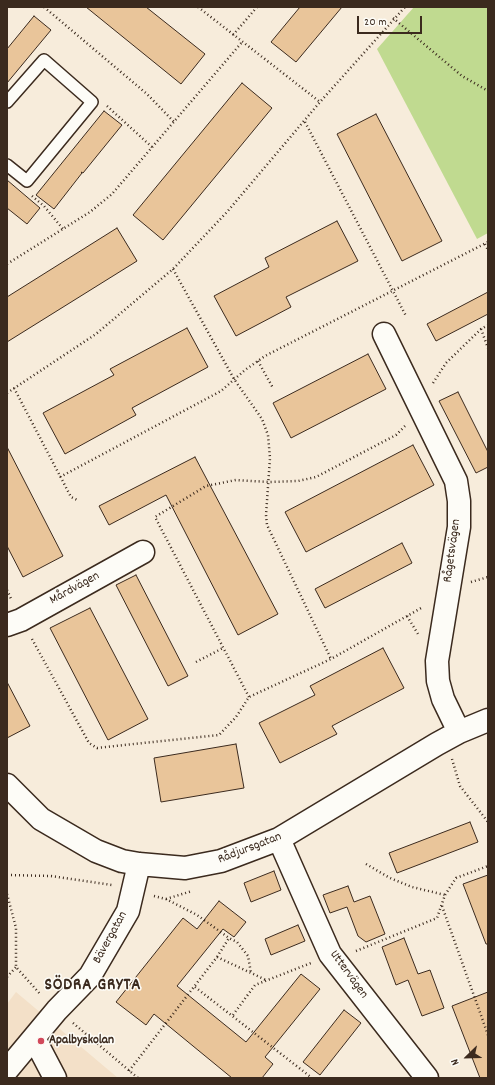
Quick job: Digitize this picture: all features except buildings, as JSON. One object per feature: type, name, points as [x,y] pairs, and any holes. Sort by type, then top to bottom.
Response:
[{"type":"street","name":"Rågetsvägen","points":[[384,334],[456,481],[459,501],[459,527],[437,661],[438,681],[443,699],[459,732]]},
{"type":"street","name":"Mårdvägen","points":[[14,622],[143,552]]},
{"type":"street","name":"Rådjursgatan","points":[[7,785],[41,819],[96,851],[122,861],[185,868],[222,861],[279,839],[459,732],[488,720]]},
{"type":"street","name":"Uttervägen","points":[[279,839],[330,954],[427,1078]]},
{"type":"street","name":"Bävergatan","points":[[7,1070],[57,1010],[90,976],[128,911],[139,864]]},
{"type":"street","points":[[34,1038],[55,1078]]},
{"type":"lane","points":[[7,102],[44,60],[92,102],[27,182],[7,165]]},
{"type":"path","points":[[44,7],[147,94],[175,123]]},
{"type":"path","points":[[198,7],[234,36],[244,41],[320,102]]},
{"type":"path","points":[[234,36],[257,7]]},
{"type":"path","points":[[7,393],[96,334],[173,269],[228,212],[305,122],[320,102],[393,18],[405,7]]},
{"type":"path","points":[[393,18],[462,76],[488,91]]},
{"type":"path","points":[[7,264],[90,212],[112,194],[175,123],[244,41]]},
{"type":"path","points":[[92,102],[108,106],[153,148]]},
{"type":"path","points":[[305,122],[406,316]]},
{"type":"path","points":[[27,182],[28,192],[44,206],[63,229]]},
{"type":"path","points":[[60,477],[221,392],[234,379],[258,361],[487,243],[488,250]]},
{"type":"path","points":[[173,269],[234,379],[262,420],[268,435],[270,458],[266,515],[268,525],[331,659]]},
{"type":"path","points":[[249,697],[155,517],[206,486],[236,480],[269,482],[298,481],[316,477],[396,435],[420,406],[446,363],[481,329],[488,325]]},
{"type":"path","points":[[481,329],[488,348]]},
{"type":"path","points":[[258,361],[273,388]]},
{"type":"path","points":[[14,388],[71,497],[79,501]]},
{"type":"path","points":[[7,590],[14,622],[89,743],[98,748],[219,735],[236,717],[249,697],[331,659],[407,616]]},
{"type":"path","points":[[196,662],[223,648]]},
{"type":"path","points":[[366,864],[390,878],[412,887],[445,895]]},
{"type":"path","points":[[456,878],[488,866]]},
{"type":"path","points":[[7,875],[51,876],[116,886],[166,899],[197,915],[237,942],[248,956],[251,974]]},
{"type":"path","points":[[7,894],[16,928],[16,967],[7,977]]},
{"type":"path","points":[[442,906],[488,1035]]},
{"type":"path","points":[[138,1078],[129,1071],[195,987],[229,938]]},
{"type":"path","points":[[217,957],[238,965],[251,974],[266,980]]},
{"type":"path","points":[[195,987],[312,1078]]},
{"type":"shaded area","name":"Apalbyskolan","points":[[16,992],[118,1078],[7,1078],[7,1004]]},
{"type":"green space","points":[[414,7],[488,7],[488,233],[477,239],[377,49]]},
{"type":"place","name":"Apalbyskolan","points":[[41,1041]]},
{"type":"district","name":"SÖDRA GRYTA","points":[[93,987]]}]
